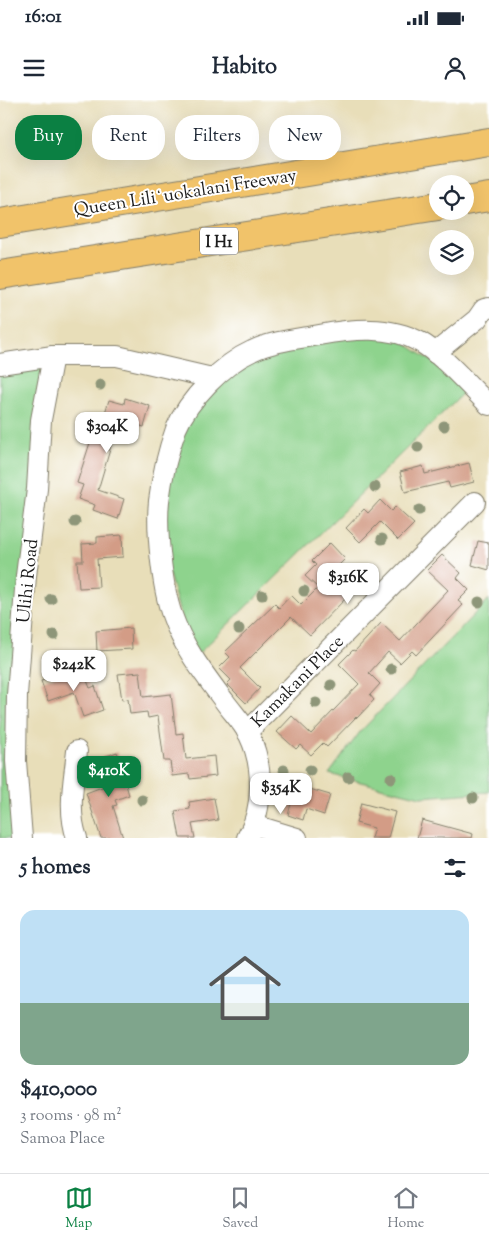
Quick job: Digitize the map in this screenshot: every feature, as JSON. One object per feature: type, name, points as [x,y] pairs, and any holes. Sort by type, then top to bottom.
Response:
[{"type":"highway","name":"Queen Liliʻuokalani Freeway","points":[[0,223],[489,142]]},
{"type":"highway","points":[[474,200],[489,197]]},
{"type":"highway","name":"I H1","points":[[0,275],[429,207]]},
{"type":"street","points":[[435,353],[477,319],[484,309],[489,308]]},
{"type":"street","points":[[297,838],[251,832],[260,792],[260,778],[254,749],[247,732],[193,659],[171,614],[159,539],[159,501],[166,464],[177,428],[193,401],[212,378],[230,363],[252,351],[274,343],[356,330],[386,330],[419,342],[435,353],[489,406]]},
{"type":"street","points":[[0,364],[52,356],[117,356],[212,378]]},
{"type":"street","name":"Ulihi Road","points":[[22,838],[16,761],[17,695],[26,576],[38,489],[42,420],[52,356]]},
{"type":"street","name":"Kamakani Place","points":[[247,732],[474,502]]},
{"type":"street","points":[[77,752],[72,807],[74,829],[77,838]]},
{"type":"green space","points":[[386,331],[470,386],[193,659],[159,539],[177,428],[252,351]]},
{"type":"green space","points":[[53,356],[26,576],[22,838],[0,838],[0,364]]},
{"type":"green space","points":[[489,599],[489,792],[421,797],[329,774],[360,732]]},
{"type":"building","points":[[125,398],[150,406],[144,427],[119,419],[98,490],[124,499],[118,519],[93,510],[95,505],[78,499],[83,485],[77,483],[99,415],[104,416],[109,400],[124,404]]},
{"type":"building","points":[[469,463],[474,482],[450,488],[448,482],[405,492],[400,472],[423,466],[425,474]]},
{"type":"building","points":[[380,500],[391,511],[395,507],[414,524],[398,540],[380,522],[360,542],[346,528],[364,509],[368,513]]},
{"type":"building","points":[[122,535],[123,557],[97,559],[99,587],[79,588],[77,561],[83,561],[82,544],[97,543],[97,537]]},
{"type":"building","points":[[478,541],[489,543],[489,570],[472,565]]},
{"type":"building","points":[[330,543],[345,559],[327,577],[347,597],[310,635],[291,617],[240,668],[260,688],[246,703],[227,684],[231,680],[219,668],[230,657],[225,652],[275,604],[279,608],[291,595],[301,605],[318,588],[305,576],[316,565],[312,561]]},
{"type":"building","points":[[442,555],[461,573],[457,578],[469,590],[458,601],[463,605],[416,655],[412,651],[400,663],[388,652],[369,673],[380,684],[370,695],[374,700],[327,747],[323,743],[311,755],[300,745],[296,749],[277,732],[292,716],[311,734],[359,684],[339,664],[353,650],[355,651],[381,623],[400,641],[448,590],[427,570]]},
{"type":"building","points":[[131,628],[132,649],[97,651],[96,631]]},
{"type":"building","points":[[140,672],[143,697],[171,694],[176,734],[183,733],[186,759],[214,756],[216,776],[190,779],[189,774],[172,776],[170,761],[164,761],[158,716],[148,718],[147,712],[130,714],[128,699],[122,700],[118,674]]},
{"type":"building","points":[[66,673],[68,678],[84,673],[90,688],[95,686],[103,710],[83,717],[74,692],[48,701],[41,681]]},
{"type":"building","points":[[117,752],[126,778],[124,778],[129,795],[115,800],[117,805],[113,806],[123,838],[101,838],[86,793],[110,784],[101,758]]},
{"type":"building","points":[[296,785],[330,795],[324,815],[306,809],[303,820],[288,815]]},
{"type":"building","points":[[214,798],[218,820],[192,824],[195,838],[180,838],[175,811],[190,809],[189,802]]},
{"type":"building","points":[[361,803],[395,812],[388,838],[371,838],[374,828],[356,823]]},
{"type":"building","points":[[422,820],[473,834],[472,838],[417,838]]}]
